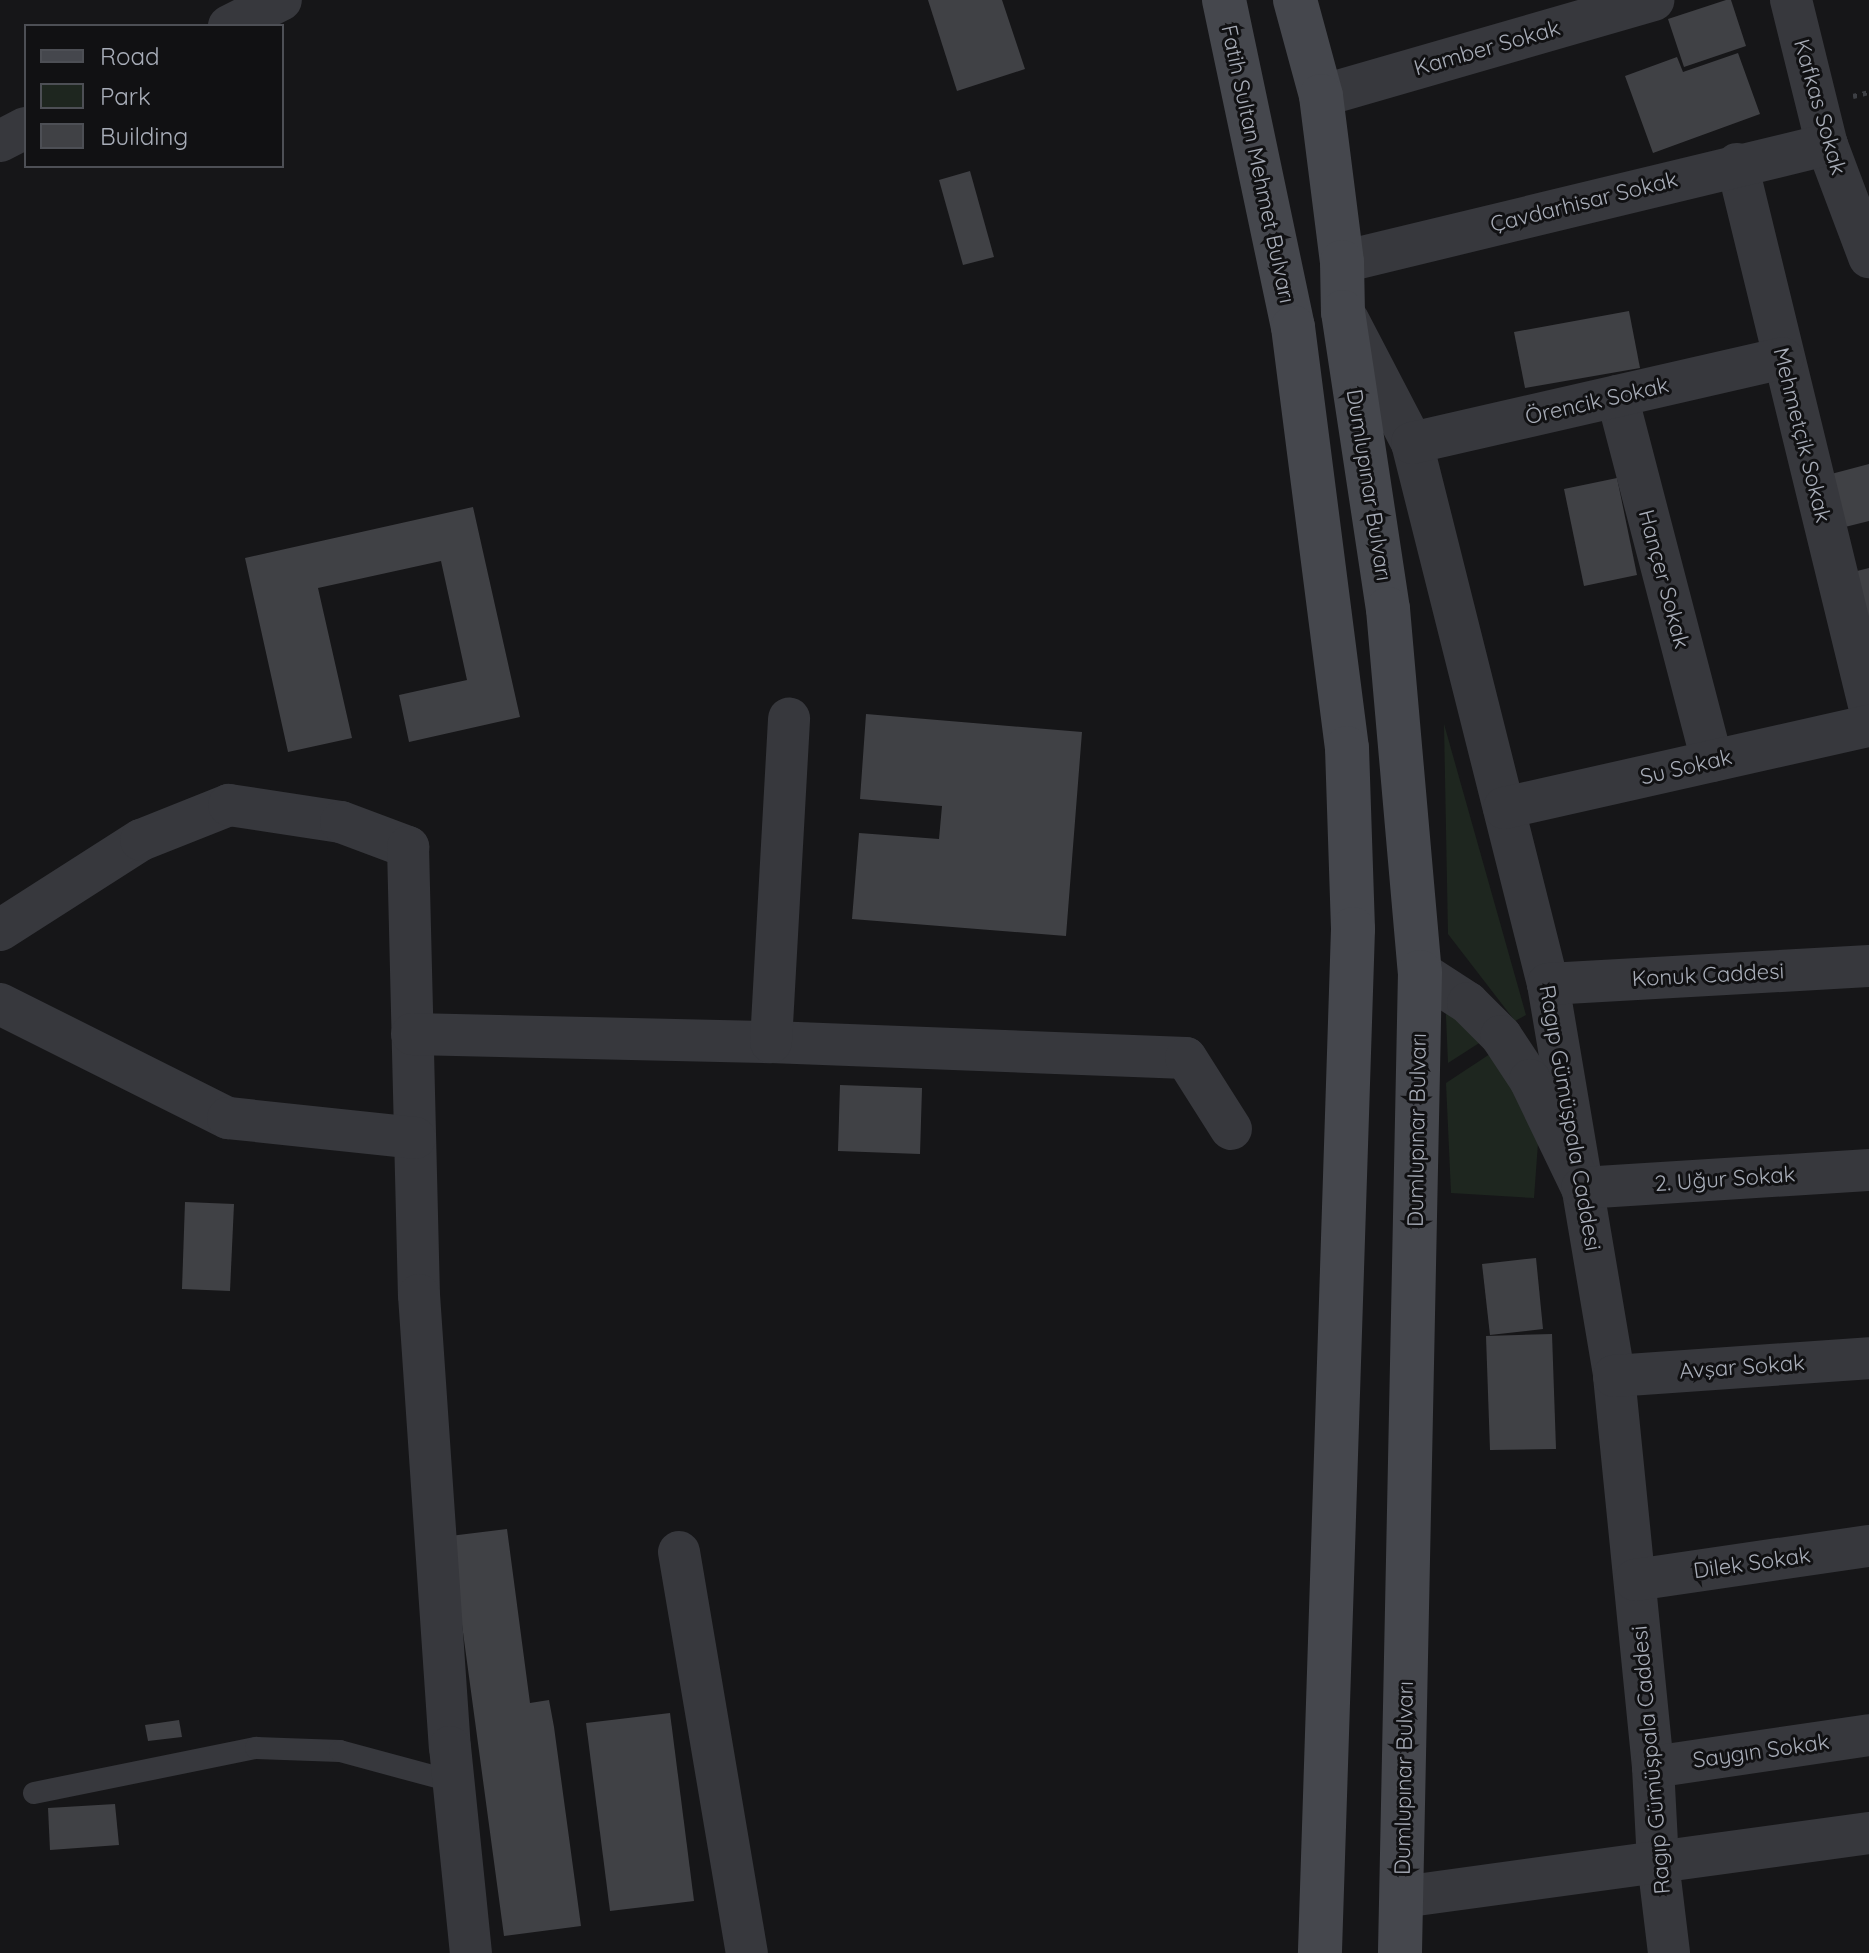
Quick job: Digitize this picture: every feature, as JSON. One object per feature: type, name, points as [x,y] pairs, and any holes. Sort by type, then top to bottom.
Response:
[{"type":"main road","name":"Fatih Sultan Mehmet Bulvarı","points":[[1224,0],[1293,327],[1347,748],[1353,929],[1320,1953]]},
{"type":"main road","points":[[1295,0],[1321,96],[1342,262],[1343,312]]},
{"type":"main road","name":"Dumlupınar Bulvarı","points":[[1343,312],[1388,609],[1420,972],[1400,1953]]},
{"type":"street","points":[[233,24],[281,0]]},
{"type":"street","name":"Kamber Sokak","points":[[1321,96],[1653,0]]},
{"type":"street","name":"Kafkas Sokak","points":[[1791,0],[1827,145],[1869,257]]},
{"type":"street","points":[[0,141],[24,129]]},
{"type":"street","name":"Çavdarhisar Sokak","points":[[1342,262],[1737,164],[1827,145]]},
{"type":"street","name":"Mehmetçik Sokak","points":[[1737,164],[1869,705]]},
{"type":"street","name":"Ragıp Gümüşpala Caddesi","points":[[1343,312],[1412,443],[1548,984],[1614,1376],[1669,1953]]},
{"type":"street","name":"Örencik Sokak","points":[[1412,443],[1782,358]]},
{"type":"street","name":"Hançer Sokak","points":[[1617,396],[1712,761]]},
{"type":"street","points":[[771,1042],[789,719]]},
{"type":"street","name":"Su Sokak","points":[[1504,808],[1869,726]]},
{"type":"street","points":[[0,930],[141,840],[229,805],[341,822],[408,847],[419,1295],[455,1782],[471,1953]]},
{"type":"street","name":"Konuk Caddesi","points":[[1548,984],[1869,966]]},
{"type":"street","points":[[1420,972],[1468,1003],[1501,1036],[1530,1080],[1582,1188]]},
{"type":"street","points":[[0,1004],[228,1118],[415,1138]]},
{"type":"street","points":[[412,1034],[771,1042],[1186,1058],[1231,1129]]},
{"type":"street","name":"2. Uğur Sokak","points":[[1582,1188],[1869,1170]]},
{"type":"street","name":"Avşar Sokak","points":[[1614,1376],[1869,1358]]},
{"type":"street","name":"Dilek Sokak","points":[[1635,1580],[1869,1546]]},
{"type":"street","points":[[679,1552],[747,1953]]},
{"type":"street","name":"Saygın Sokak","points":[[1653,1767],[1869,1735]]},
{"type":"street","points":[[1402,1897],[1869,1833]]},
{"type":"lane","points":[[34,1793],[256,1748],[340,1751],[455,1782]]},
{"type":"green space","points":[[1444,724],[1526,1015],[1515,1021],[1448,934]]},
{"type":"green space","points":[[1445,993],[1487,1038],[1448,1063]]},
{"type":"green space","points":[[1496,1050],[1538,1143],[1534,1198],[1451,1193],[1446,1083]]},
{"type":"building","points":[[928,0],[1002,0],[1025,69],[957,91]]},
{"type":"building","points":[[1731,0],[1746,46],[1684,67],[1668,19]]},
{"type":"building","points":[[1738,53],[1760,114],[1653,153],[1625,76],[1677,57],[1683,72]]},
{"type":"building","points":[[970,171],[994,257],[963,265],[939,180]]},
{"type":"building","points":[[1629,311],[1640,368],[1525,388],[1514,332]]},
{"type":"building","points":[[1869,464],[1869,521],[1829,531],[1816,478]]},
{"type":"building","points":[[1617,478],[1637,575],[1584,586],[1564,489]]},
{"type":"building","points":[[473,507],[520,717],[409,742],[399,695],[467,680],[441,561],[318,588],[352,738],[288,752],[245,558]]},
{"type":"building","points":[[1869,568],[1869,622],[1841,575]]},
{"type":"building","points":[[866,714],[1082,732],[1066,936],[852,919],[859,833],[939,839],[942,806],[860,799]]},
{"type":"building","points":[[840,1085],[922,1088],[920,1154],[838,1151]]},
{"type":"building","points":[[185,1202],[234,1204],[230,1291],[182,1289]]},
{"type":"building","points":[[1536,1258],[1543,1329],[1490,1335],[1482,1264]]},
{"type":"building","points":[[1552,1334],[1556,1449],[1490,1450],[1486,1336]]},
{"type":"building","points":[[507,1529],[530,1703],[549,1700],[581,1926],[504,1936],[450,1536]]},
{"type":"building","points":[[670,1713],[694,1901],[610,1911],[586,1723]]},
{"type":"building","points":[[179,1720],[182,1737],[148,1741],[145,1725]]},
{"type":"building","points":[[115,1804],[119,1845],[50,1850],[48,1808]]}]
